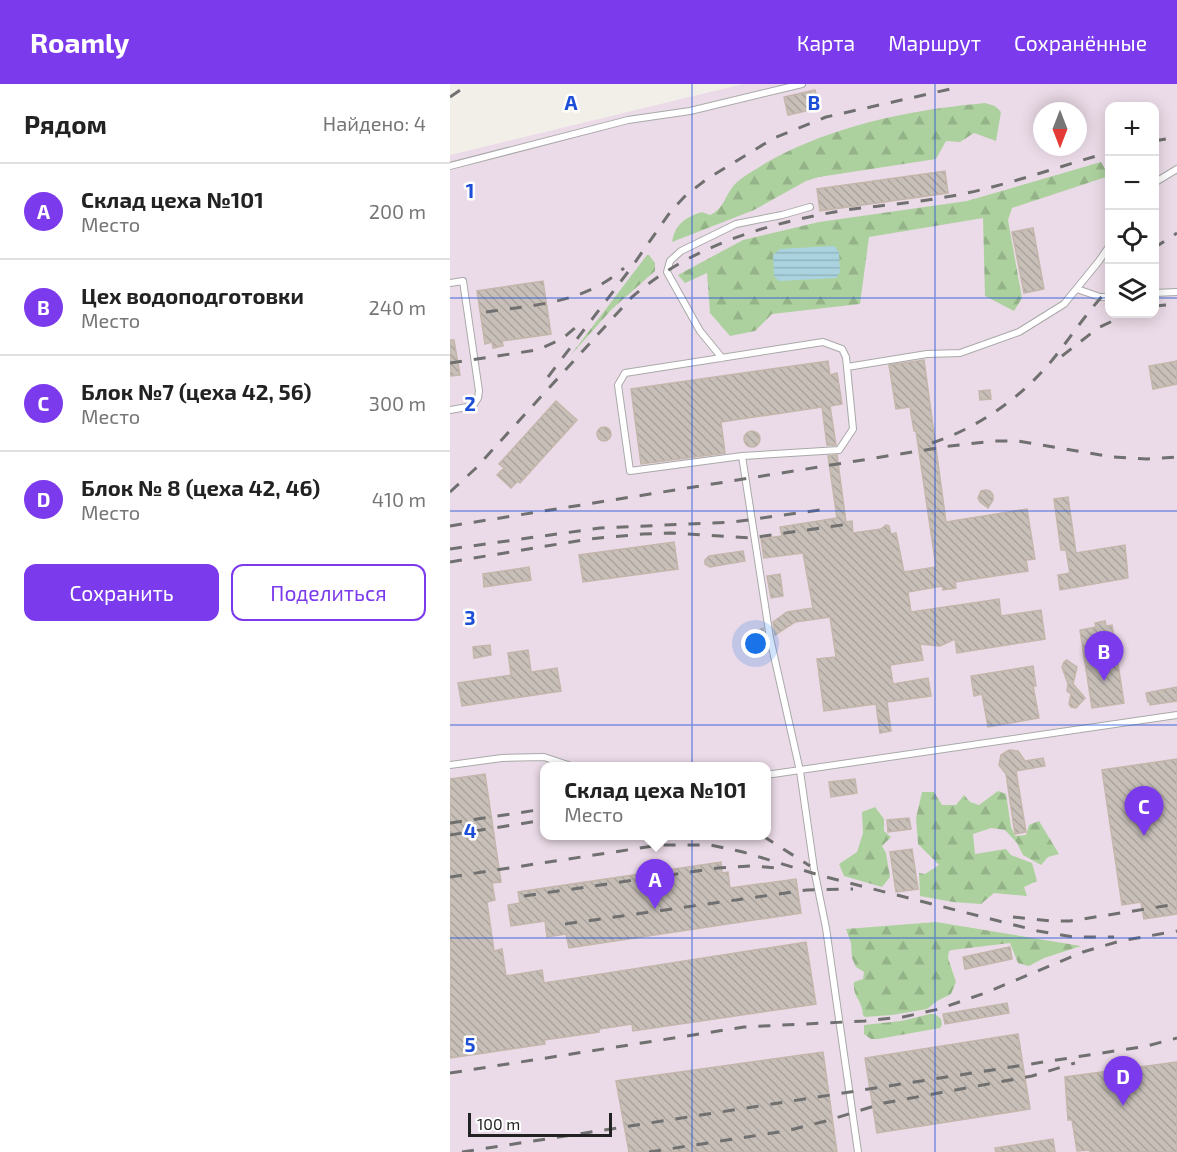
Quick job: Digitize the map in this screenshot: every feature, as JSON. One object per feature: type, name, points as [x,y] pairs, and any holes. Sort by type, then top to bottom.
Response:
[{"type":"lane","points":[[450,166],[628,120],[690,111],[802,84]]},
{"type":"lane","points":[[1159,180],[1177,169]]},
{"type":"lane","points":[[722,358],[700,331],[668,272],[670,261],[681,251],[736,224],[810,207]]},
{"type":"lane","points":[[847,367],[927,354],[960,353],[1019,332],[1064,304],[1105,252]]},
{"type":"lane","points":[[450,283],[463,281],[479,392],[473,406],[450,410]]},
{"type":"lane","points":[[1077,289],[1105,297]]},
{"type":"lane","points":[[1159,293],[1177,292]]},
{"type":"lane","points":[[823,342],[842,348],[846,357],[853,429],[839,450],[742,456],[630,471],[618,385],[625,373],[722,358],[823,342]]},
{"type":"lane","points":[[742,456],[770,638],[800,771],[814,869],[826,928],[858,1152]]},
{"type":"lane","points":[[771,774],[1177,715]]},
{"type":"lane","points":[[450,765],[502,758],[544,757],[559,762]]},
{"type":"shaded area","points":[[743,84],[1177,84],[1177,1152],[450,1152],[450,155]]},
{"type":"green space","points":[[985,103],[995,106],[1001,112],[996,141],[974,133],[960,142],[946,141],[936,159],[806,181],[754,210],[672,242],[678,226],[686,219],[702,212],[710,215],[715,212],[741,179],[797,147],[881,119],[921,111]]},
{"type":"green space","points":[[1101,162],[1105,169],[1105,177],[1012,208],[1008,220],[1022,298],[1014,311],[985,296],[983,218],[869,237],[860,304],[772,314],[755,331],[730,336],[710,313],[707,273],[685,283],[678,275],[743,240],[819,222],[967,201]]},
{"type":"green space","points":[[647,255],[655,263],[655,271],[612,309],[570,356]]},
{"type":"green space","points":[[998,791],[1006,794],[1011,827],[1015,836],[1026,835],[1029,825],[1039,821],[1059,854],[1048,857],[1041,865],[1023,855],[1017,843],[1005,830],[991,828],[973,834],[975,854],[1006,849],[1011,855],[1032,863],[1037,881],[1024,887],[1027,896],[994,893],[981,904],[920,896],[919,873],[925,874],[939,865],[918,844],[916,818],[922,792],[934,792],[942,805],[956,805],[964,795],[970,802],[979,805]]},
{"type":"green space","points":[[875,807],[884,819],[884,831],[891,837],[882,846],[886,853],[890,877],[882,887],[844,876],[839,864],[857,852],[863,833],[862,812]]},
{"type":"green space","points":[[936,922],[1081,946],[1044,958],[1029,966],[1018,963],[1010,943],[952,950],[949,951],[948,958],[956,982],[951,994],[927,1009],[865,1017],[854,987],[854,982],[863,979],[864,972],[856,967],[852,958],[851,943],[846,929]]},
{"type":"green space","points":[[935,1014],[941,1019],[940,1028],[878,1039],[871,1039],[864,1034],[864,1025],[901,1021]]},
{"type":"water","points":[[834,246],[839,252],[840,272],[836,278],[779,281],[774,276],[773,255],[780,249]]},
{"type":"building","points":[[815,90],[819,108],[788,115],[784,97]]},
{"type":"building","points":[[945,171],[948,193],[820,211],[817,189]]},
{"type":"building","points":[[1033,228],[1044,289],[1024,293],[1012,232]]},
{"type":"building","points":[[543,281],[551,334],[502,341],[503,346],[493,348],[492,342],[485,344],[477,291]]},
{"type":"building","points":[[450,340],[454,340],[460,375],[450,376]]},
{"type":"building","points":[[924,360],[946,522],[1027,509],[1035,559],[1026,560],[1028,571],[955,582],[956,588],[943,590],[942,586],[908,592],[911,612],[999,599],[1001,616],[1041,610],[1045,639],[957,653],[955,639],[940,646],[920,644],[923,660],[890,665],[893,684],[928,678],[931,696],[887,702],[891,731],[880,733],[876,704],[824,711],[817,659],[836,657],[830,617],[795,622],[775,635],[773,622],[787,612],[813,608],[803,553],[764,558],[761,539],[782,536],[780,527],[837,518],[828,456],[837,455],[846,522],[852,521],[853,533],[889,526],[891,534],[896,533],[904,572],[936,567],[916,431],[914,431],[910,407],[896,409],[889,365]]},
{"type":"building","points":[[828,361],[830,375],[837,373],[842,404],[830,406],[836,445],[827,445],[822,407],[721,422],[725,453],[641,464],[631,389]]},
{"type":"building","points":[[1177,361],[1177,384],[1153,389],[1149,366]]},
{"type":"building","points":[[990,390],[991,399],[980,400],[979,391]]},
{"type":"building","points":[[556,401],[577,420],[520,483],[518,481],[511,488],[497,475],[504,468],[499,464]]},
{"type":"building","points":[[601,427],[607,427],[611,434],[607,441],[601,441],[597,437],[597,431]]},
{"type":"building","points":[[752,431],[760,439],[752,447],[744,439]]},
{"type":"building","points":[[986,490],[993,495],[988,508],[978,498],[981,491]]},
{"type":"building","points":[[1068,497],[1076,553],[1125,545],[1128,578],[1060,590],[1058,575],[1070,573],[1066,550],[1061,550],[1054,499]]},
{"type":"building","points":[[674,542],[678,569],[583,582],[579,555]]},
{"type":"building","points":[[743,551],[745,561],[710,567],[705,564],[709,556]]},
{"type":"building","points":[[529,567],[531,580],[484,587],[483,574]]},
{"type":"building","points":[[780,574],[783,596],[771,598],[767,576]]},
{"type":"building","points":[[1105,621],[1106,626],[1112,625],[1124,703],[1092,708],[1080,630],[1096,627],[1095,623]]},
{"type":"building","points":[[763,628],[765,641],[757,647],[750,646],[746,640],[748,635]]},
{"type":"building","points":[[490,645],[491,655],[474,658],[473,647]]},
{"type":"building","points":[[528,650],[531,672],[557,668],[561,691],[462,706],[458,683],[511,675],[508,653]]},
{"type":"building","points":[[1067,660],[1077,667],[1073,684],[1085,698],[1076,708],[1069,704],[1071,694],[1067,691],[1068,684],[1062,667]]},
{"type":"building","points":[[1033,666],[1036,686],[1033,686],[1039,718],[988,727],[982,694],[974,696],[971,676]]},
{"type":"building","points":[[1177,687],[1177,701],[1150,705],[1148,702],[1146,693]]},
{"type":"building","points":[[1009,750],[1018,751],[1025,761],[1043,758],[1045,766],[1016,771],[1026,832],[1015,834],[1006,774],[999,765],[1001,755]]},
{"type":"building","points":[[1177,759],[1177,914],[1144,919],[1141,902],[1122,905],[1102,770]]},
{"type":"building","points":[[485,774],[501,882],[492,883],[495,900],[487,902],[494,951],[502,949],[506,976],[542,970],[544,983],[806,942],[816,1004],[633,1031],[632,1024],[599,1029],[599,1032],[544,1040],[545,1044],[450,1058],[450,779]]},
{"type":"building","points":[[855,779],[857,793],[831,797],[829,782]]},
{"type":"building","points":[[909,818],[911,829],[888,832],[887,820]]},
{"type":"building","points":[[912,849],[918,889],[896,892],[890,852]]},
{"type":"building","points":[[721,862],[722,873],[728,872],[730,888],[796,879],[801,913],[569,948],[566,934],[547,937],[545,921],[511,926],[508,905],[520,903],[518,892]]},
{"type":"building","points":[[1010,947],[1012,959],[965,969],[963,957]]},
{"type":"building","points":[[1007,1003],[1009,1013],[945,1024],[943,1014]]},
{"type":"building","points":[[1018,1034],[1030,1109],[877,1133],[865,1058]]},
{"type":"building","points":[[823,1052],[837,1152],[629,1152],[616,1081]]},
{"type":"building","points":[[1177,1062],[1177,1152],[1077,1151],[1072,1120],[1068,1120],[1065,1077]]},
{"type":"building","points":[[1053,1139],[1055,1152],[996,1152],[995,1148]]},
{"type":"railway","points":[[450,97],[469,84]]},
{"type":"railway","points":[[548,377],[671,211],[686,195],[707,179],[774,138],[826,117],[955,88]]},
{"type":"railway","points":[[1159,140],[1177,137]]},
{"type":"railway","points":[[450,492],[475,469],[632,297],[656,278],[708,249],[764,228],[794,220],[972,192],[1105,154]]},
{"type":"railway","points":[[1159,245],[1177,233]]},
{"type":"railway","points":[[486,312],[541,304],[576,295],[593,289],[624,268]]},
{"type":"railway","points":[[932,443],[981,421],[1024,389],[1049,364],[1105,294]]},
{"type":"railway","points":[[1159,306],[1177,304]]},
{"type":"railway","points":[[1062,356],[1098,328],[1119,318]]},
{"type":"railway","points":[[450,363],[537,350],[562,339],[582,322]]},
{"type":"railway","points":[[450,526],[950,446],[995,441],[1018,441],[1113,457],[1147,459],[1177,457]]},
{"type":"railway","points":[[450,549],[600,528],[733,522],[827,509]]},
{"type":"railway","points":[[450,562],[589,539],[671,533],[750,538],[849,524]]},
{"type":"railway","points":[[450,823],[540,810]]},
{"type":"railway","points":[[450,835],[540,821]]},
{"type":"railway","points":[[769,840],[810,866]]},
{"type":"railway","points":[[450,877],[660,845],[710,845],[1038,931],[1074,937],[1114,937]]},
{"type":"railway","points":[[524,896],[718,868],[751,866],[778,868]]},
{"type":"railway","points":[[565,924],[807,890],[853,889]]},
{"type":"railway","points":[[1013,917],[1070,921],[1177,904]]},
{"type":"railway","points":[[450,1073],[744,1027],[903,1017],[939,1009],[985,993],[1083,952],[1120,941],[1177,931]]},
{"type":"railway","points":[[462,1152],[1147,1046],[1177,1038]]},
{"type":"railway","points":[[649,1152],[786,1131],[884,1103],[1032,1076],[1075,1063]]},
{"type":"place","name":"Цех водоподготовки","points":[[1104,681]]},
{"type":"place","name":"Блок №7 (цеха 42, 56)","points":[[1144,836]]},
{"type":"place","name":"Склад цеха №101","points":[[655,909]]},
{"type":"place","name":"Блок № 8 (цеха 42, 46)","points":[[1123,1106]]}]
